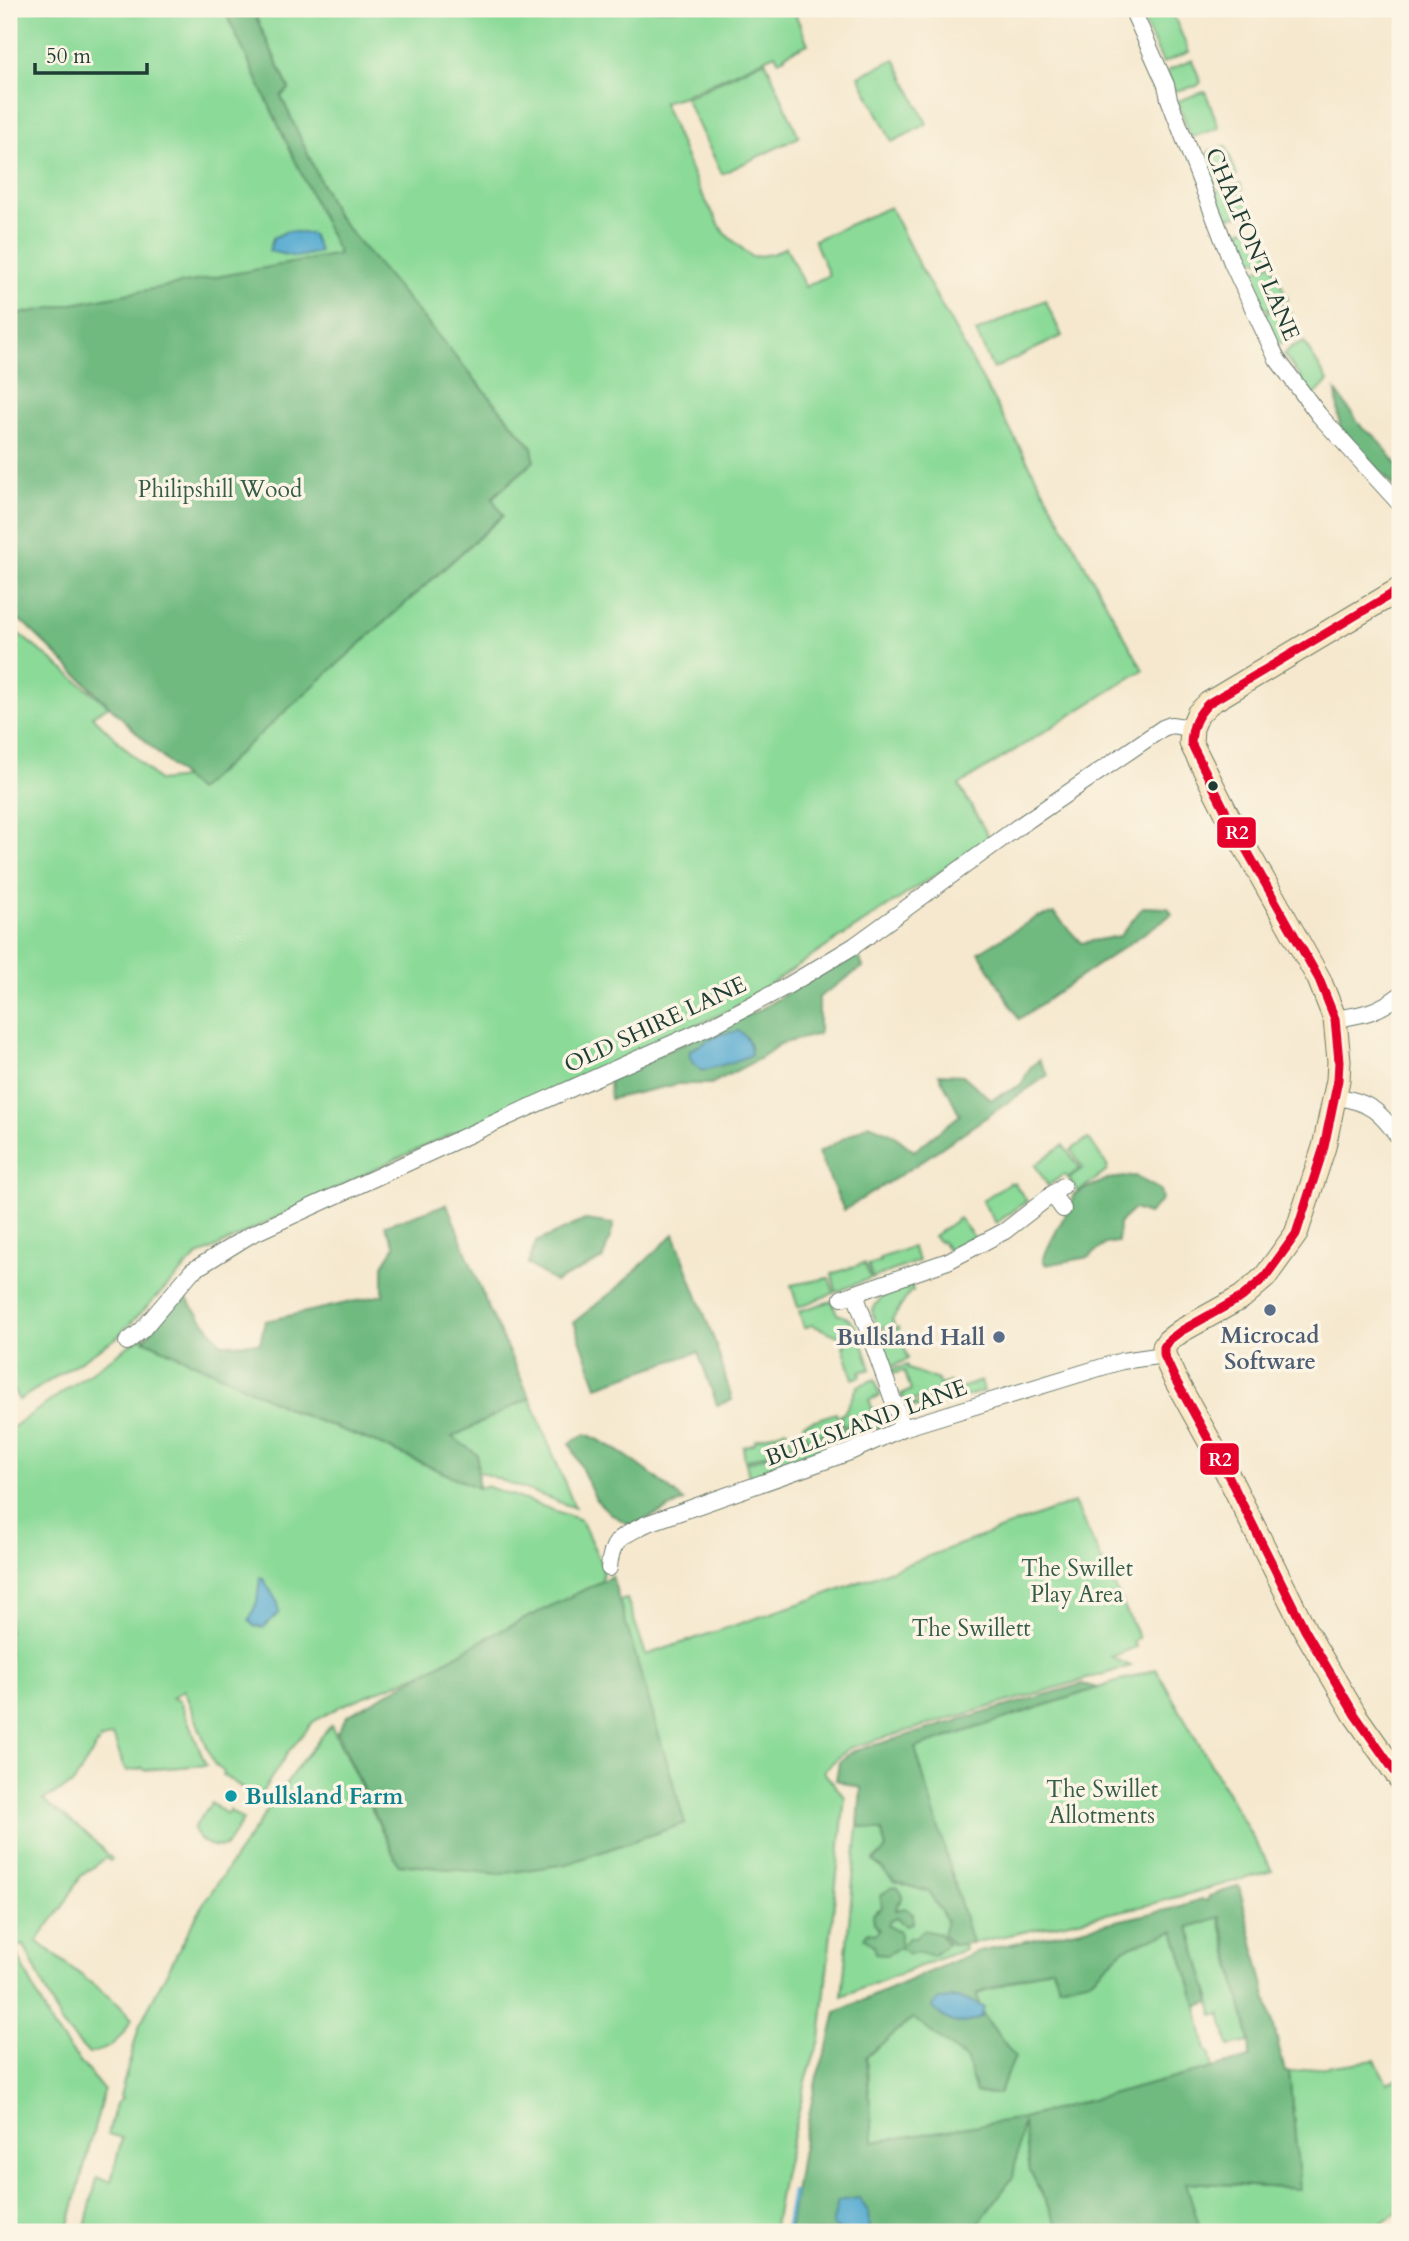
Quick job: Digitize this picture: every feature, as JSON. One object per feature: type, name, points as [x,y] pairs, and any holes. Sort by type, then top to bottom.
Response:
[{"type":"street","name":"CHALFONT LANE","points":[[1132,9],[1166,85],[1168,99],[1233,263],[1277,359],[1319,415],[1400,504]]},
{"type":"street","points":[[1400,589],[1209,703],[1198,714],[1192,728],[1191,743],[1201,764],[1233,827],[1319,979],[1335,1019],[1339,1061],[1336,1097],[1324,1147],[1296,1234],[1265,1277],[1242,1297],[1181,1331],[1164,1347],[1164,1354],[1175,1379],[1226,1471],[1310,1640],[1355,1715],[1400,1779]]},
{"type":"street","name":"OLD SHIRE LANE","points":[[127,1342],[142,1330],[192,1271],[250,1235],[720,1022],[854,946],[1018,827],[1163,728],[1171,725],[1192,728]]},
{"type":"street","points":[[1335,1019],[1364,1015],[1385,1007],[1400,995]]},
{"type":"street","points":[[1336,1097],[1359,1100],[1373,1108],[1400,1139]]},
{"type":"street","points":[[903,1428],[848,1296],[954,1258],[1005,1231],[1058,1190],[1063,1209]]},
{"type":"street","name":"BULLSLAND LANE","points":[[609,1568],[610,1551],[616,1542],[646,1524],[850,1452],[903,1428],[1122,1361],[1164,1354]]},
{"type":"green space","points":[[9,9],[224,9],[340,254],[9,316]]},
{"type":"green space","name":"Philipshill Wood","points":[[224,9],[252,9],[289,89],[281,96],[336,215],[532,447],[534,461],[492,498],[503,515],[197,791],[26,625],[9,614],[9,316],[339,254]]},
{"type":"green space","points":[[252,9],[793,9],[808,44],[778,60],[775,54],[681,97],[663,102],[698,187],[724,233],[752,257],[772,254],[786,247],[805,287],[829,275],[814,240],[890,207],[920,267],[1143,670],[959,785],[990,839],[729,1011],[396,1159],[196,1257],[115,1339],[19,1400],[9,1381],[9,626],[109,706],[92,716],[159,781],[184,778],[197,790],[503,516],[492,498],[534,461],[532,447],[336,215],[280,95],[289,88]]},
{"type":"green space","points":[[1138,9],[1171,9],[1189,52],[1163,63]]},
{"type":"green space","points":[[895,59],[927,124],[892,142],[859,76]]},
{"type":"green space","points":[[765,60],[799,137],[722,174],[685,98]]},
{"type":"green space","points":[[1192,60],[1201,82],[1197,86],[1174,91],[1167,71]]},
{"type":"green space","points":[[1205,91],[1219,128],[1193,137],[1190,136],[1178,101]]},
{"type":"green space","points":[[1226,146],[1237,176],[1211,183],[1201,158],[1210,151]]},
{"type":"green space","points":[[1240,183],[1251,214],[1223,218],[1214,192]]},
{"type":"green space","points":[[1260,229],[1269,249],[1269,256],[1244,261],[1235,236],[1238,231]]},
{"type":"green space","points":[[1272,263],[1288,300],[1267,309],[1263,308],[1249,276]]},
{"type":"green space","points":[[1045,300],[1062,336],[993,369],[976,332]]},
{"type":"green space","points":[[1286,304],[1300,335],[1281,343],[1276,342],[1264,316],[1269,310]]},
{"type":"green space","points":[[1304,342],[1328,381],[1314,396],[1284,355],[1292,347]]},
{"type":"green space","points":[[1336,391],[1363,429],[1375,436],[1400,468],[1400,493],[1340,427]]},
{"type":"green space","points":[[1143,907],[1168,908],[1172,914],[1019,1019],[979,952],[1037,917],[1054,913],[1081,943],[1120,936]]},
{"type":"green space","points":[[857,951],[863,967],[819,997],[819,1034],[780,1044],[759,1059],[711,1084],[678,1084],[610,1099],[609,1077],[759,1010]]},
{"type":"green space","points":[[1039,1060],[1048,1075],[913,1167],[844,1210],[818,1153],[869,1124],[891,1133],[914,1151],[960,1115],[939,1074],[963,1075],[991,1100],[1021,1085],[1030,1068]]},
{"type":"green space","points":[[1087,1139],[1108,1167],[1107,1171],[1078,1192],[1069,1179],[1083,1168],[1071,1150]]},
{"type":"green space","points":[[1063,1145],[1080,1168],[1068,1178],[1064,1174],[1048,1186],[1035,1165]]},
{"type":"green space","points":[[1135,1176],[1160,1190],[1162,1200],[1148,1214],[1134,1209],[1119,1223],[1118,1242],[1105,1244],[1089,1257],[1046,1265],[1043,1260],[1046,1251],[1074,1194],[1108,1179]]},
{"type":"green space","points":[[1010,1182],[1014,1183],[1027,1201],[996,1223],[982,1201]]},
{"type":"green space","points":[[447,1204],[487,1305],[530,1398],[452,1437],[477,1454],[478,1488],[379,1444],[295,1412],[144,1340],[182,1293],[222,1344],[260,1343],[265,1321],[383,1295],[383,1265],[395,1246],[385,1225]]},
{"type":"green space","points":[[959,1218],[974,1237],[948,1250],[942,1241],[939,1242],[934,1236]]},
{"type":"green space","points":[[585,1220],[614,1224],[603,1259],[555,1282],[528,1264],[536,1242]]},
{"type":"green space","points":[[674,1234],[716,1345],[732,1400],[717,1405],[698,1352],[597,1386],[574,1322],[616,1289]]},
{"type":"green space","points":[[912,1247],[919,1261],[873,1278],[868,1265]]},
{"type":"green space","points":[[864,1263],[871,1278],[836,1292],[832,1274]]},
{"type":"green space","points":[[829,1278],[834,1293],[798,1307],[791,1285]]},
{"type":"green space","points":[[911,1284],[913,1291],[892,1320],[894,1324],[878,1330],[872,1312],[879,1300],[898,1288]]},
{"type":"green space","points":[[832,1301],[837,1314],[850,1320],[859,1332],[843,1338],[812,1325],[804,1328],[799,1311]]},
{"type":"green space","points":[[898,1327],[908,1359],[891,1367],[879,1333]]},
{"type":"green space","points":[[144,1335],[144,1340],[295,1412],[379,1444],[478,1488],[486,1486],[581,1520],[603,1567],[601,1593],[504,1640],[341,1706],[313,1722],[289,1751],[258,1798],[223,1775],[224,1772],[214,1764],[184,1690],[172,1698],[180,1701],[206,1765],[144,1770],[142,1767],[127,1771],[113,1735],[100,1740],[73,1784],[43,1800],[86,1833],[112,1859],[110,1861],[106,1858],[81,1876],[62,1908],[37,1941],[118,2004],[132,2019],[110,2046],[88,2053],[62,2025],[24,1945],[14,1948],[53,2028],[104,2091],[67,2232],[9,2232],[9,1430]]},
{"type":"green space","points":[[860,1335],[871,1369],[860,1372],[861,1376],[853,1379],[843,1346],[844,1341]]},
{"type":"green space","points":[[907,1365],[908,1369],[938,1380],[939,1385],[950,1382],[952,1388],[906,1403],[901,1395],[911,1390],[904,1371],[892,1374],[891,1370]]},
{"type":"green space","points":[[875,1379],[880,1396],[869,1400],[873,1410],[883,1407],[884,1412],[843,1426],[840,1415],[844,1413],[858,1386]]},
{"type":"green space","points":[[981,1381],[984,1391],[929,1408],[909,1406]]},
{"type":"green space","points":[[530,1398],[575,1508],[477,1471],[451,1437]]},
{"type":"green space","points":[[836,1413],[841,1426],[807,1439],[803,1424]]},
{"type":"green space","points":[[884,1414],[882,1424],[876,1430],[832,1451],[750,1482],[746,1463]]},
{"type":"green space","points":[[787,1429],[793,1444],[745,1461],[743,1447]]},
{"type":"green space","points":[[586,1434],[625,1455],[684,1501],[632,1526],[611,1514],[596,1500],[570,1443]]},
{"type":"green space","points":[[1074,1502],[1139,1638],[1133,1641],[1136,1647],[1111,1657],[1131,1666],[849,1748],[824,1770],[845,1797],[820,2040],[807,2077],[783,2176],[773,2232],[84,2232],[97,2178],[111,2181],[122,2138],[108,2134],[116,2104],[122,2098],[120,2096],[139,2027],[147,2010],[203,1904],[300,1763],[331,1725],[398,1864],[619,1601],[627,1599],[646,1655],[816,1598]]},
{"type":"green space","points":[[612,1576],[685,1823],[567,1864],[500,1874],[398,1864],[337,1732],[347,1716],[492,1635]]},
{"type":"green space","name":"The Swillet Allotments","points":[[1156,1669],[1272,1871],[1148,1905],[972,1943],[915,1748]]},
{"type":"green space","points":[[1082,1684],[1098,1688],[915,1748],[972,1943],[953,1945],[943,1935],[947,1921],[929,1892],[894,1881],[874,1861],[886,1849],[882,1831],[858,1826],[861,1788],[836,1780],[839,1762],[851,1752]]},
{"type":"green space","points":[[211,1803],[227,1814],[229,1810],[243,1820],[226,1846],[207,1844],[193,1829]]},
{"type":"green space","points":[[858,1826],[882,1830],[886,1849],[874,1860],[894,1881],[929,1892],[947,1921],[953,1945],[964,1944],[965,1949],[842,1996]]},
{"type":"green space","points":[[1239,1886],[1285,2072],[1289,2072],[1300,2189],[1186,2182],[1201,2232],[1061,2232],[1030,2171],[1023,2121],[1013,2177],[972,2232],[789,2232],[817,2076],[829,2043],[836,2012],[975,1952],[1171,1909],[1201,1899],[1207,1901],[1209,1896]],"holes":[[[1220,1917],[1249,2036],[1250,2058],[1023,2118],[873,2142],[866,2057],[913,2018],[967,2060],[976,2093],[999,2094],[1015,2057],[981,2012],[977,1994],[1052,1967],[1059,1986],[1091,1979],[1124,1949],[1174,1931],[1197,2006],[1211,2002],[1189,1927]]]},
{"type":"green space","points":[[892,1887],[902,1893],[896,1910],[905,1908],[913,1914],[913,1923],[905,1925],[896,1918],[889,1922],[888,1926],[900,1931],[900,1944],[910,1937],[915,1938],[924,1930],[939,1934],[948,1944],[933,1956],[918,1952],[909,1954],[900,1947],[887,1955],[875,1954],[874,1946],[864,1938],[868,1932],[876,1934],[879,1930],[873,1923],[872,1915],[882,1907],[880,1896]]},
{"type":"green space","points":[[1219,1917],[1249,2036],[1249,2042],[1229,2046],[1221,2014],[1213,2016],[1189,1927]]},
{"type":"green space","points":[[1175,1930],[1213,2068],[1023,2118],[1030,2171],[1061,2232],[972,2232],[1013,2177],[873,2142],[866,2057],[913,2017],[967,2060],[976,2093],[1015,2057],[982,2013],[983,2008],[979,2005],[977,1994],[1053,1967],[1091,1979],[1124,1949]]},
{"type":"green space","points":[[1375,2060],[1387,2083],[1400,2077],[1400,2210],[1371,2232],[1201,2232],[1185,2182],[1300,2189],[1289,2072]]},
{"type":"water","points":[[287,231],[312,234],[320,252],[296,257],[269,251],[273,238]]},
{"type":"water","points":[[739,1031],[748,1041],[751,1055],[702,1071],[692,1062],[690,1050],[721,1034]]},
{"type":"water","points":[[260,1577],[278,1603],[279,1613],[263,1628],[254,1626],[249,1620],[257,1602]]},
{"type":"water","points":[[957,1998],[974,2002],[984,2008],[981,2018],[954,2022],[932,2007],[939,1999]]},
{"type":"water","points":[[859,2198],[868,2211],[869,2227],[860,2232],[850,2232],[832,2226],[838,2201]]},
{"type":"waterway","points":[[786,2232],[793,2192]]},
{"type":"transit line","name":"R2","points":[[1400,589],[1209,703],[1198,716],[1194,726],[1191,743],[1233,826],[1319,979],[1335,1019],[1339,1061],[1338,1080],[1324,1147],[1296,1234],[1265,1277],[1242,1297],[1181,1331],[1164,1347],[1164,1355],[1175,1379],[1226,1471],[1305,1630],[1355,1715],[1400,1779]]},
{"type":"place","name":"Microcad Software","points":[[1270,1310]]},
{"type":"place","name":"Bullsland Hall","points":[[999,1337]]},
{"type":"place","name":"Bullsland Farm","points":[[231,1796]]},
{"type":"park label","name":"The Swillet Play Area","points":[[1077,1581]]},
{"type":"park label","name":"The Swillett","points":[[971,1628]]}]
